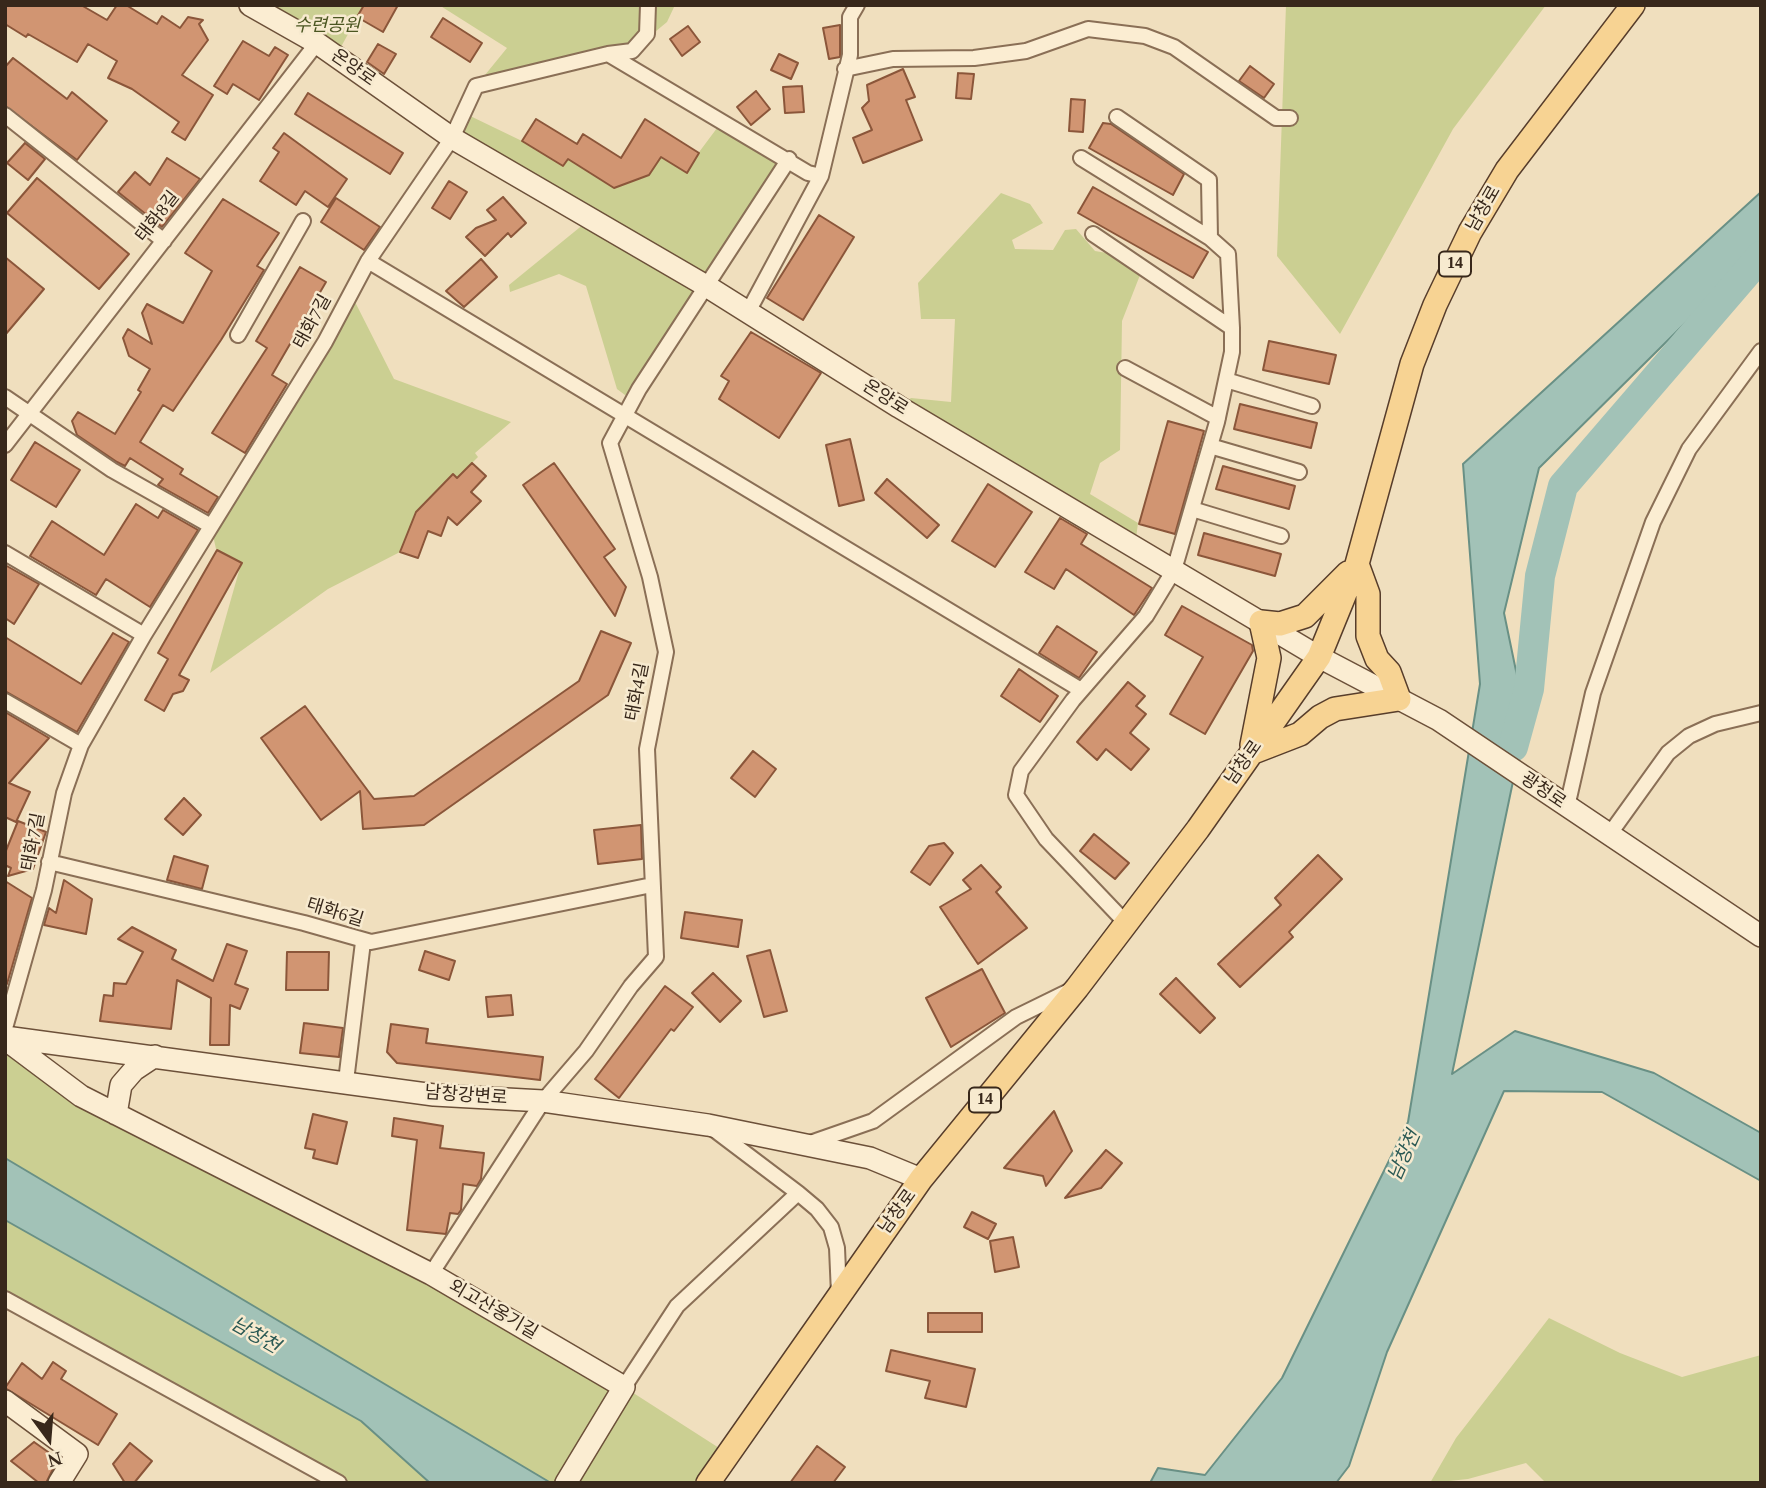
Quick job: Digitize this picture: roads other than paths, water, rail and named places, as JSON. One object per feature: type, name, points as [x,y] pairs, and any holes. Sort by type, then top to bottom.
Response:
[{"type":"main road","name":"온양로","points":[[250,5],[317,43],[452,138],[708,287],[900,407],[1319,657]]},
{"type":"main road","name":"남창로","points":[[708,1483],[921,1179],[1077,988],[1198,829],[1319,657],[1357,564],[1412,364],[1435,305],[1470,232],[1507,170],[1633,5]]},
{"type":"main road","points":[[1357,564],[1368,594],[1368,636],[1377,659],[1389,673],[1399,699],[1335,709],[1320,717],[1300,734],[1251,753],[1269,657],[1261,622],[1280,624],[1305,616],[1357,564]]},
{"type":"main road","name":"광청로","points":[[1319,657],[1399,699],[1468,740],[1761,936]]},
{"type":"main road","name":"남창강변로","points":[[5,1038],[346,1081],[434,1095],[543,1101],[708,1125],[810,1143],[870,1158],[921,1179]]},
{"type":"main road","name":"남창강변로","points":[[5,1038],[81,1096],[431,1274]]},
{"type":"main road","points":[[116,1114],[121,1085],[134,1070],[155,1056]]},
{"type":"main road","name":"외고산옹기길","points":[[431,1274],[624,1387]]},
{"type":"main road","points":[[566,1483],[624,1387]]},
{"type":"main road","points":[[5,1401],[77,1454],[59,1483]]},
{"type":"street","points":[[452,138],[476,86],[608,54],[632,51],[647,34],[648,5]]},
{"type":"street","points":[[748,312],[821,176],[850,55],[850,17],[857,5]]},
{"type":"street","points":[[845,69],[893,59],[974,58],[1026,51],[1088,29],[1146,36],[1174,47],[1276,118],[1290,118]]},
{"type":"street","name":"태화8길","points":[[5,445],[317,43]]},
{"type":"street","points":[[608,54],[789,159],[808,173],[821,176]]},
{"type":"street","points":[[5,115],[164,241]]},
{"type":"street","points":[[1117,117],[1209,180],[1210,238]]},
{"type":"street","name":"태화7길","points":[[5,1028],[61,807],[81,745],[144,635],[325,342],[368,261],[452,138]]},
{"type":"street","points":[[1082,158],[1210,238],[1228,254],[1232,352],[1218,418],[1174,570],[1146,616],[1081,690],[1021,771],[1016,795],[1046,839],[1126,923]]},
{"type":"street","name":"태화4길","points":[[543,1101],[586,1051],[631,986],[656,957],[647,748],[666,652],[650,577],[610,443],[789,159]]},
{"type":"street","points":[[238,335],[303,221]]},
{"type":"street","points":[[1093,234],[1232,328]]},
{"type":"street","points":[[368,261],[1081,690]]},
{"type":"street","points":[[1560,802],[1590,705],[1653,522],[1689,449],[1761,351]]},
{"type":"street","points":[[1125,368],[1218,418]]},
{"type":"street","points":[[1226,380],[1312,406]]},
{"type":"street","points":[[5,397],[112,470],[211,526]]},
{"type":"street","points":[[1210,446],[1299,472]]},
{"type":"street","points":[[1192,509],[1281,536]]},
{"type":"street","points":[[5,552],[144,635]]},
{"type":"street","points":[[5,701],[81,745]]},
{"type":"street","points":[[1609,835],[1668,753],[1689,736],[1715,724],[1761,713]]},
{"type":"street","name":"태화6길","points":[[49,862],[304,923],[363,942],[652,885]]},
{"type":"street","points":[[346,1081],[363,942]]},
{"type":"street","points":[[810,1143],[873,1121],[1016,1017],[1077,988]]},
{"type":"street","name":"외고산옹기길","points":[[431,1274],[543,1101]]},
{"type":"street","points":[[708,1125],[798,1193],[831,1227],[837,1248],[839,1294]]},
{"type":"street","points":[[624,1387],[677,1306],[798,1193]]},
{"type":"street","points":[[5,1299],[339,1483]]},
{"type":"water","name":"남창천","points":[[1761,192],[1761,248],[1539,468],[1504,613],[1526,719],[1452,1074],[1515,1031],[1654,1073],[1761,1133],[1761,1181],[1602,1092],[1504,1091],[1387,1352],[1349,1466],[1336,1483],[1150,1483],[1158,1468],[1205,1475],[1282,1378],[1408,1122],[1480,684],[1463,464]]},
{"type":"water","name":"남창천","points":[[5,1158],[551,1483],[430,1483],[361,1421],[5,1220]]},
{"type":"waterway","points":[[1513,747],[1529,689],[1540,576],[1563,486],[1761,256]]},
{"type":"park label","name":"수련공원","points":[[327,26]]}]
